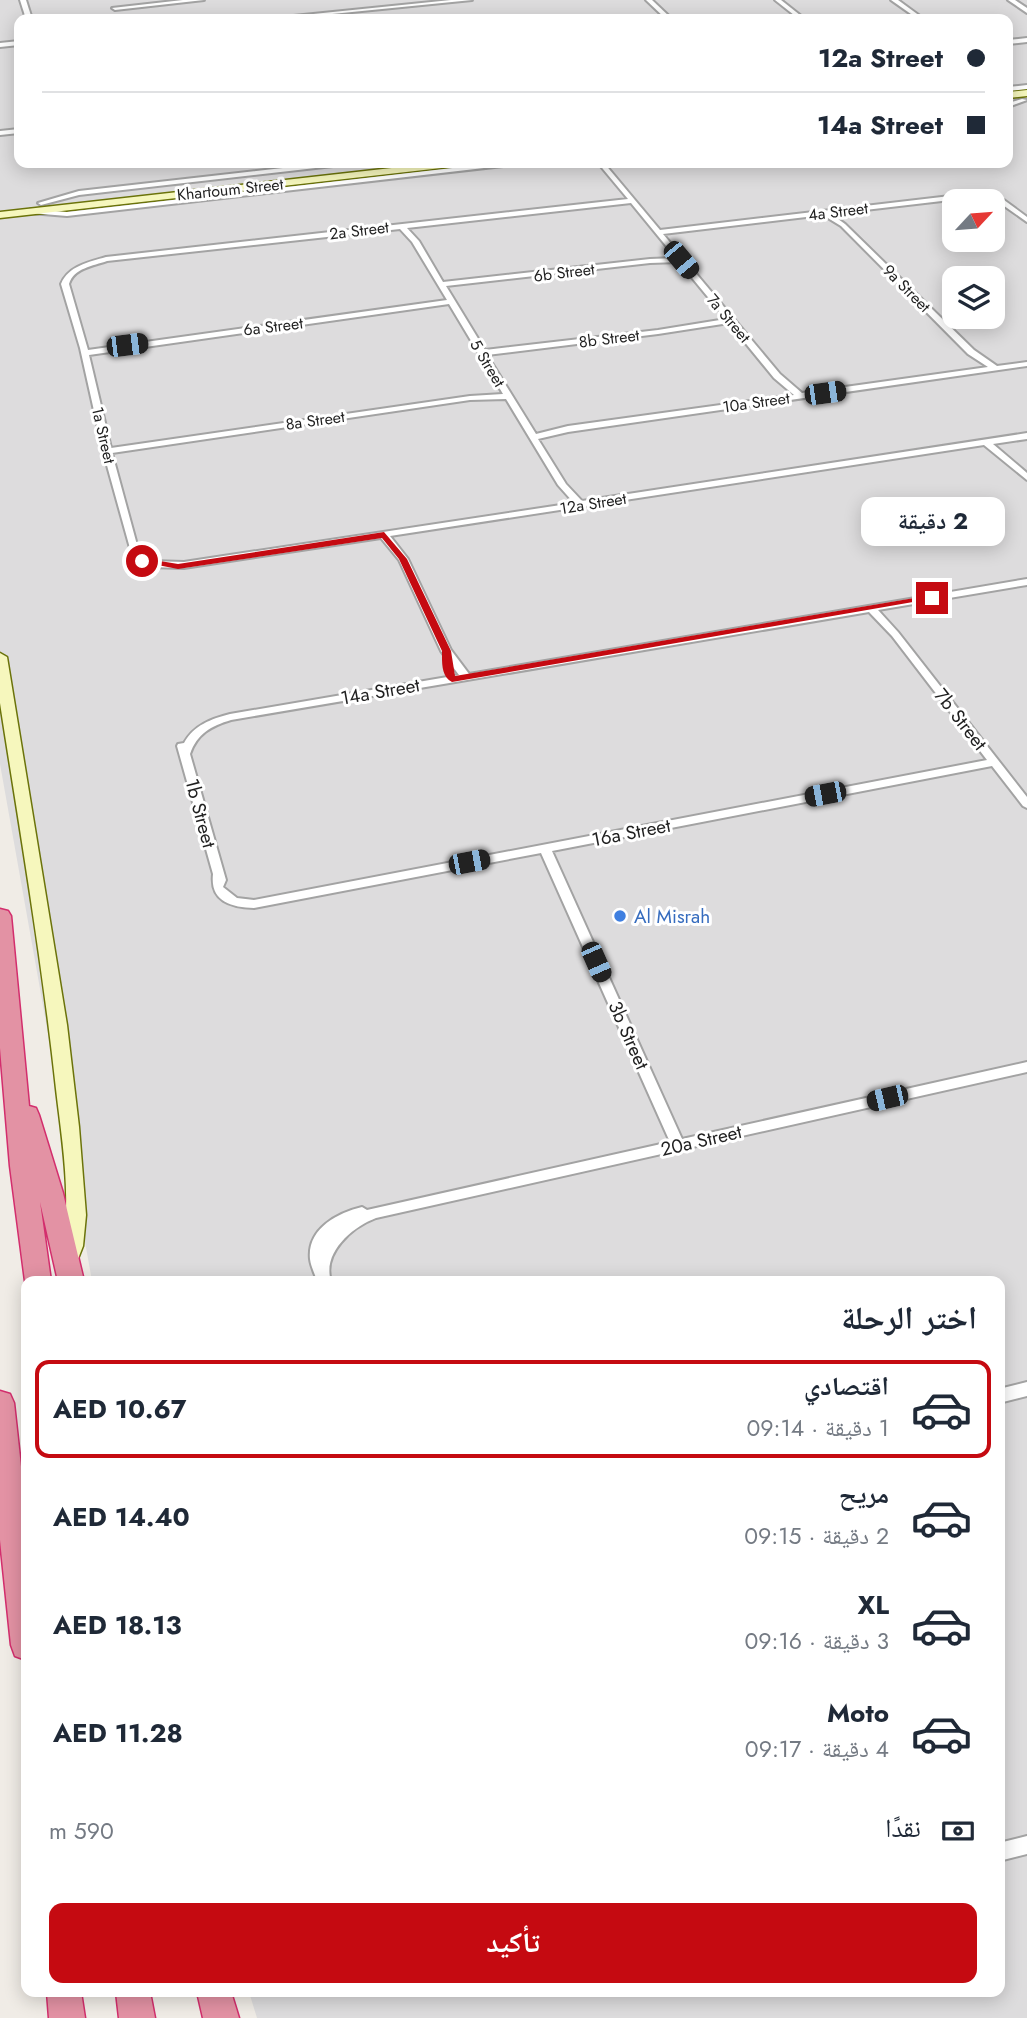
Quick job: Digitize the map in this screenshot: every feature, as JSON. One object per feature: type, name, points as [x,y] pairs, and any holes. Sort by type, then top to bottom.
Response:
[{"type":"highway","points":[[0,916],[14,1079],[37,1276]]},
{"type":"highway","points":[[14,1079],[47,1180],[69,1272]]},
{"type":"highway","points":[[0,1403],[21,1598]]},
{"type":"highway","points":[[65,1997],[67,2018]]},
{"type":"highway","points":[[134,1997],[137,2018]]},
{"type":"highway","points":[[215,1997],[221,2018]]},
{"type":"main road","name":"Khartoum Street","points":[[0,208],[330,168]]},
{"type":"main road","points":[[301,181],[303,177],[334,168]]},
{"type":"main road","name":"Khartoum Street","points":[[0,215],[415,168]]},
{"type":"main road","points":[[0,657],[69,1116],[76,1215],[69,1272]]},
{"type":"street","points":[[112,0],[118,14]]},
{"type":"street","points":[[115,8],[201,0]]},
{"type":"street","points":[[320,14],[469,0]]},
{"type":"street","points":[[649,0],[664,14]]},
{"type":"street","points":[[778,0],[796,14]]},
{"type":"street","points":[[894,0],[914,14]]},
{"type":"street","points":[[1011,0],[1027,11]]},
{"type":"street","points":[[31,211],[62,214],[467,168]]},
{"type":"street","name":"7a Street","points":[[605,168],[777,376],[790,398]]},
{"type":"street","name":"4a Street","points":[[659,234],[986,195],[1008,204],[1027,220]]},
{"type":"street","name":"2a Street","points":[[76,272],[116,258],[630,198]]},
{"type":"street","name":"9a Street","points":[[837,212],[843,225]]},
{"type":"street","name":"9a Street","points":[[825,213],[843,225],[971,352],[995,368]]},
{"type":"street","name":"5 Street","points":[[412,224],[415,241]]},
{"type":"street","name":"5 Street","points":[[401,226],[415,241],[562,485],[581,505]]},
{"type":"street","name":"6b Street","points":[[443,287],[679,257]]},
{"type":"street","name":"1a Street","points":[[76,272],[69,289],[106,449],[134,552],[142,561],[158,565]]},
{"type":"street","name":"6a Street","points":[[84,350],[453,304]]},
{"type":"street","name":"8b Street","points":[[484,355],[733,322]]},
{"type":"street","name":"9a Street","points":[[971,352],[983,370]]},
{"type":"street","name":"10a Street","points":[[532,434],[1027,364]]},
{"type":"street","name":"7a Street","points":[[777,376],[800,396]]},
{"type":"street","name":"8a Street","points":[[106,449],[507,393]]},
{"type":"street","name":"12a Street","points":[[158,565],[184,565],[401,533],[1027,436]]},
{"type":"street","points":[[1000,440],[1013,463]]},
{"type":"street","points":[[987,443],[1027,477]]},
{"type":"street","name":"5 Street","points":[[562,485],[568,507]]},
{"type":"street","points":[[401,533],[403,559]]},
{"type":"street","points":[[384,535],[403,559],[446,651],[466,677]]},
{"type":"street","name":"14a Street","points":[[192,731],[230,717],[1027,582]]},
{"type":"street","name":"7b Street","points":[[884,606],[895,634]]},
{"type":"street","name":"7b Street","points":[[871,608],[895,634],[1027,804]]},
{"type":"street","points":[[446,651],[447,666],[452,679]]},
{"type":"street","name":"1b Street","points":[[192,731],[185,753],[218,874],[217,888],[231,896]]},
{"type":"street","name":"16a Street","points":[[231,896],[247,904],[268,901],[995,762]]},
{"type":"street","name":"3b Street","points":[[545,848],[678,1145]]},
{"type":"street","name":"20a Street","points":[[323,1276],[332,1233],[375,1213],[1027,1067]]},
{"type":"street","points":[[1005,1394],[1027,1389]]},
{"type":"street","points":[[1005,1850],[1027,1845]]},
{"type":"shaded area","points":[[0,0],[1027,0],[1027,95],[1013,96],[1013,14],[14,14],[14,168],[387,168],[0,212]]},
{"type":"shaded area","points":[[1027,100],[1027,2018],[257,2018],[251,1997],[1005,1997],[1005,1276],[91,1276],[0,764],[0,218],[435,168],[1013,168],[1013,101]]},
{"type":"place","name":"Al Misrah","points":[[620,916]]},
{"type":"route","points":[[142,561],[178,566],[384,535],[403,559],[446,651],[448,672],[452,679],[932,598]]}]
